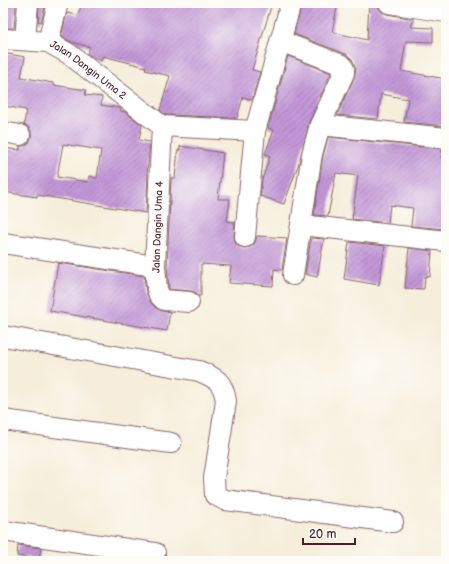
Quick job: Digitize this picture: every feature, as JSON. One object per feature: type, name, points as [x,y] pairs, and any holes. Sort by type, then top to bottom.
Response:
[{"type":"street","points":[[25,40],[28,3]]},
{"type":"street","points":[[48,42],[58,3]]},
{"type":"street","points":[[244,237],[255,131],[291,3]]},
{"type":"street","points":[[389,3],[446,12]]},
{"type":"street","name":"Jalan Dangin Uma 2","points":[[3,39],[48,42],[69,54],[162,126]]},
{"type":"street","points":[[280,41],[342,65],[344,69],[344,73],[320,125],[312,154],[293,275]]},
{"type":"street","points":[[320,125],[446,138]]},
{"type":"street","points":[[162,126],[255,131]]},
{"type":"street","name":"Jalan Dangin Uma 4","points":[[162,126],[155,266],[157,289],[161,298],[168,301],[189,302]]},
{"type":"street","points":[[301,226],[446,241]]},
{"type":"street","points":[[3,243],[155,266]]},
{"type":"street","points":[[3,336],[199,371],[214,377],[224,389],[226,401],[214,478],[215,496],[225,500],[393,522]]},
{"type":"street","points":[[3,420],[171,443]]},
{"type":"street","points":[[3,531],[155,553]]},
{"type":"building","points":[[3,3],[16,3],[14,28],[3,28]]},
{"type":"building","points":[[39,3],[46,3],[41,22],[38,21]]},
{"type":"building","points":[[82,3],[272,3],[252,70],[260,72],[252,100],[243,97],[237,118],[166,115],[160,110],[170,76],[145,70],[146,67],[103,56],[101,61],[87,54],[90,47],[72,42],[61,36],[67,13],[78,15]]},
{"type":"building","points":[[302,3],[338,3],[332,32],[367,40],[369,3],[378,3],[378,7],[382,12],[387,14],[414,19],[411,27],[433,28],[433,42],[406,41],[401,71],[446,79],[446,126],[404,122],[408,99],[381,94],[378,119],[337,115],[354,78],[356,69],[352,59],[346,54],[294,34]]},
{"type":"building","points":[[3,53],[25,57],[21,77],[53,83],[53,85],[86,90],[85,95],[102,97],[101,105],[120,108],[121,111],[125,112],[142,125],[139,140],[150,142],[146,213],[37,195],[37,197],[3,192],[3,148],[20,150],[20,146],[24,146],[29,143],[31,131],[28,126],[24,125],[26,110],[4,106],[9,82],[3,81]],"holes":[[[63,144],[101,150],[97,178],[89,176],[88,182],[57,177]]]},
{"type":"building","points":[[288,56],[331,73],[309,122],[299,163],[284,204],[260,196],[262,180],[270,156],[265,154],[274,130],[268,128]]},
{"type":"building","points":[[328,137],[442,149],[441,158],[446,159],[446,229],[411,226],[413,208],[390,205],[388,223],[352,219],[358,176],[336,173],[328,216],[314,215],[323,156]]},
{"type":"building","points":[[180,146],[223,153],[218,199],[230,199],[227,221],[235,222],[234,236],[235,242],[238,246],[244,248],[250,247],[255,243],[257,236],[287,238],[282,270],[274,269],[273,286],[229,283],[231,266],[201,264],[201,296],[195,292],[169,289],[167,266],[171,178],[175,178],[178,150],[180,150]]},
{"type":"building","points":[[311,238],[324,239],[317,277],[305,274]]},
{"type":"building","points":[[349,242],[385,246],[379,285],[344,279]]},
{"type":"building","points":[[409,248],[432,251],[430,277],[425,276],[424,289],[405,288]]},
{"type":"building","points":[[58,263],[144,276],[146,292],[151,303],[156,308],[170,312],[167,331],[50,311]]},
{"type":"building","points":[[18,545],[41,548],[39,559],[17,556]]}]
